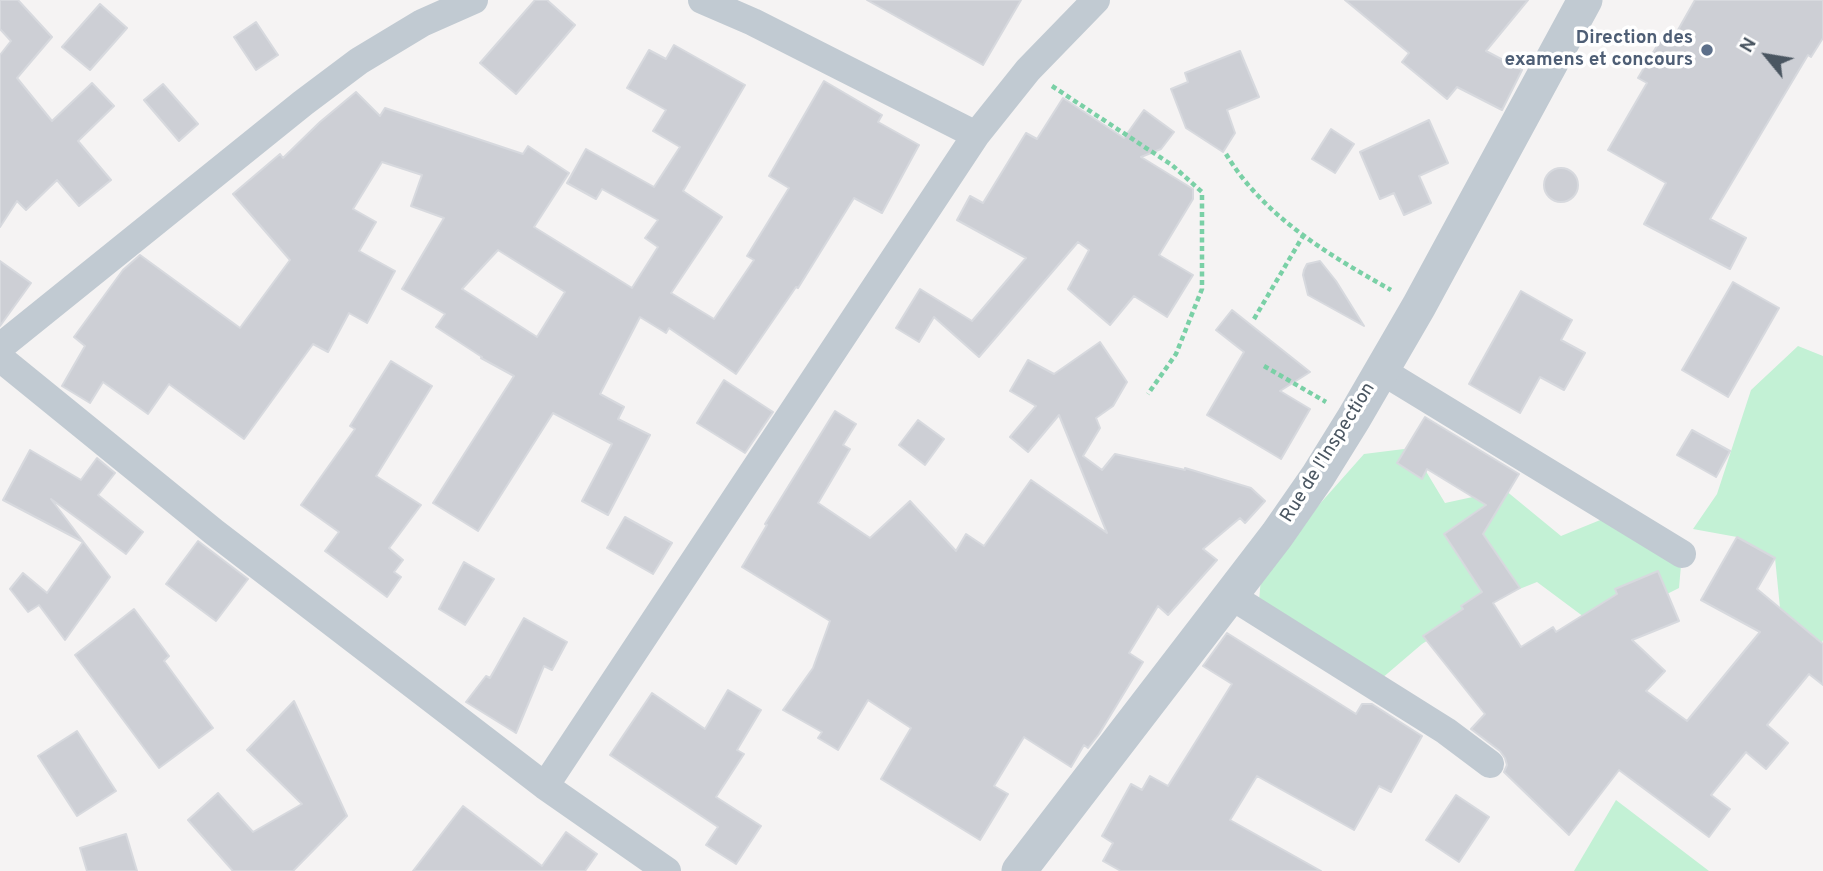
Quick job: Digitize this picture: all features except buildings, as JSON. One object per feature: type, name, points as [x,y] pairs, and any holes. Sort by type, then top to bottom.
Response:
[{"type":"street","points":[[0,346],[292,111],[359,61],[422,23],[474,0]]},
{"type":"street","points":[[702,0],[753,22],[976,135]]},
{"type":"street","points":[[545,786],[976,135],[1028,70],[1096,0]]},
{"type":"street","name":"Rue de l'Inspection","points":[[1032,866],[1277,535],[1354,418],[1419,306],[1582,1]]},
{"type":"street","points":[[0,358],[206,527],[545,786],[667,871]]},
{"type":"street","points":[[1381,371],[1682,554]]},
{"type":"street","points":[[1231,596],[1446,731],[1490,764]]},
{"type":"path","points":[[1028,70],[1172,165],[1202,192],[1202,289],[1177,354],[1148,394]]},
{"type":"path","points":[[1226,154],[1235,169],[1265,203],[1303,236],[1419,306]]},
{"type":"path","points":[[1254,319],[1303,236]]},
{"type":"path","points":[[1264,366],[1354,418]]},
{"type":"green space","points":[[1798,346],[1823,356],[1822,643],[1780,608],[1775,558],[1737,537],[1693,529],[1717,494],[1751,390]]},
{"type":"green space","points":[[1412,448],[1445,503],[1505,490],[1561,536],[1615,514],[1682,554],[1679,588],[1617,619],[1584,617],[1537,582],[1487,602],[1422,644],[1374,685],[1258,613],[1261,578],[1317,507],[1364,454]]},
{"type":"green space","points":[[1616,800],[1709,871],[1574,871]]},
{"type":"place","name":"Direction des examens et concours","points":[[1707,50]]}]
